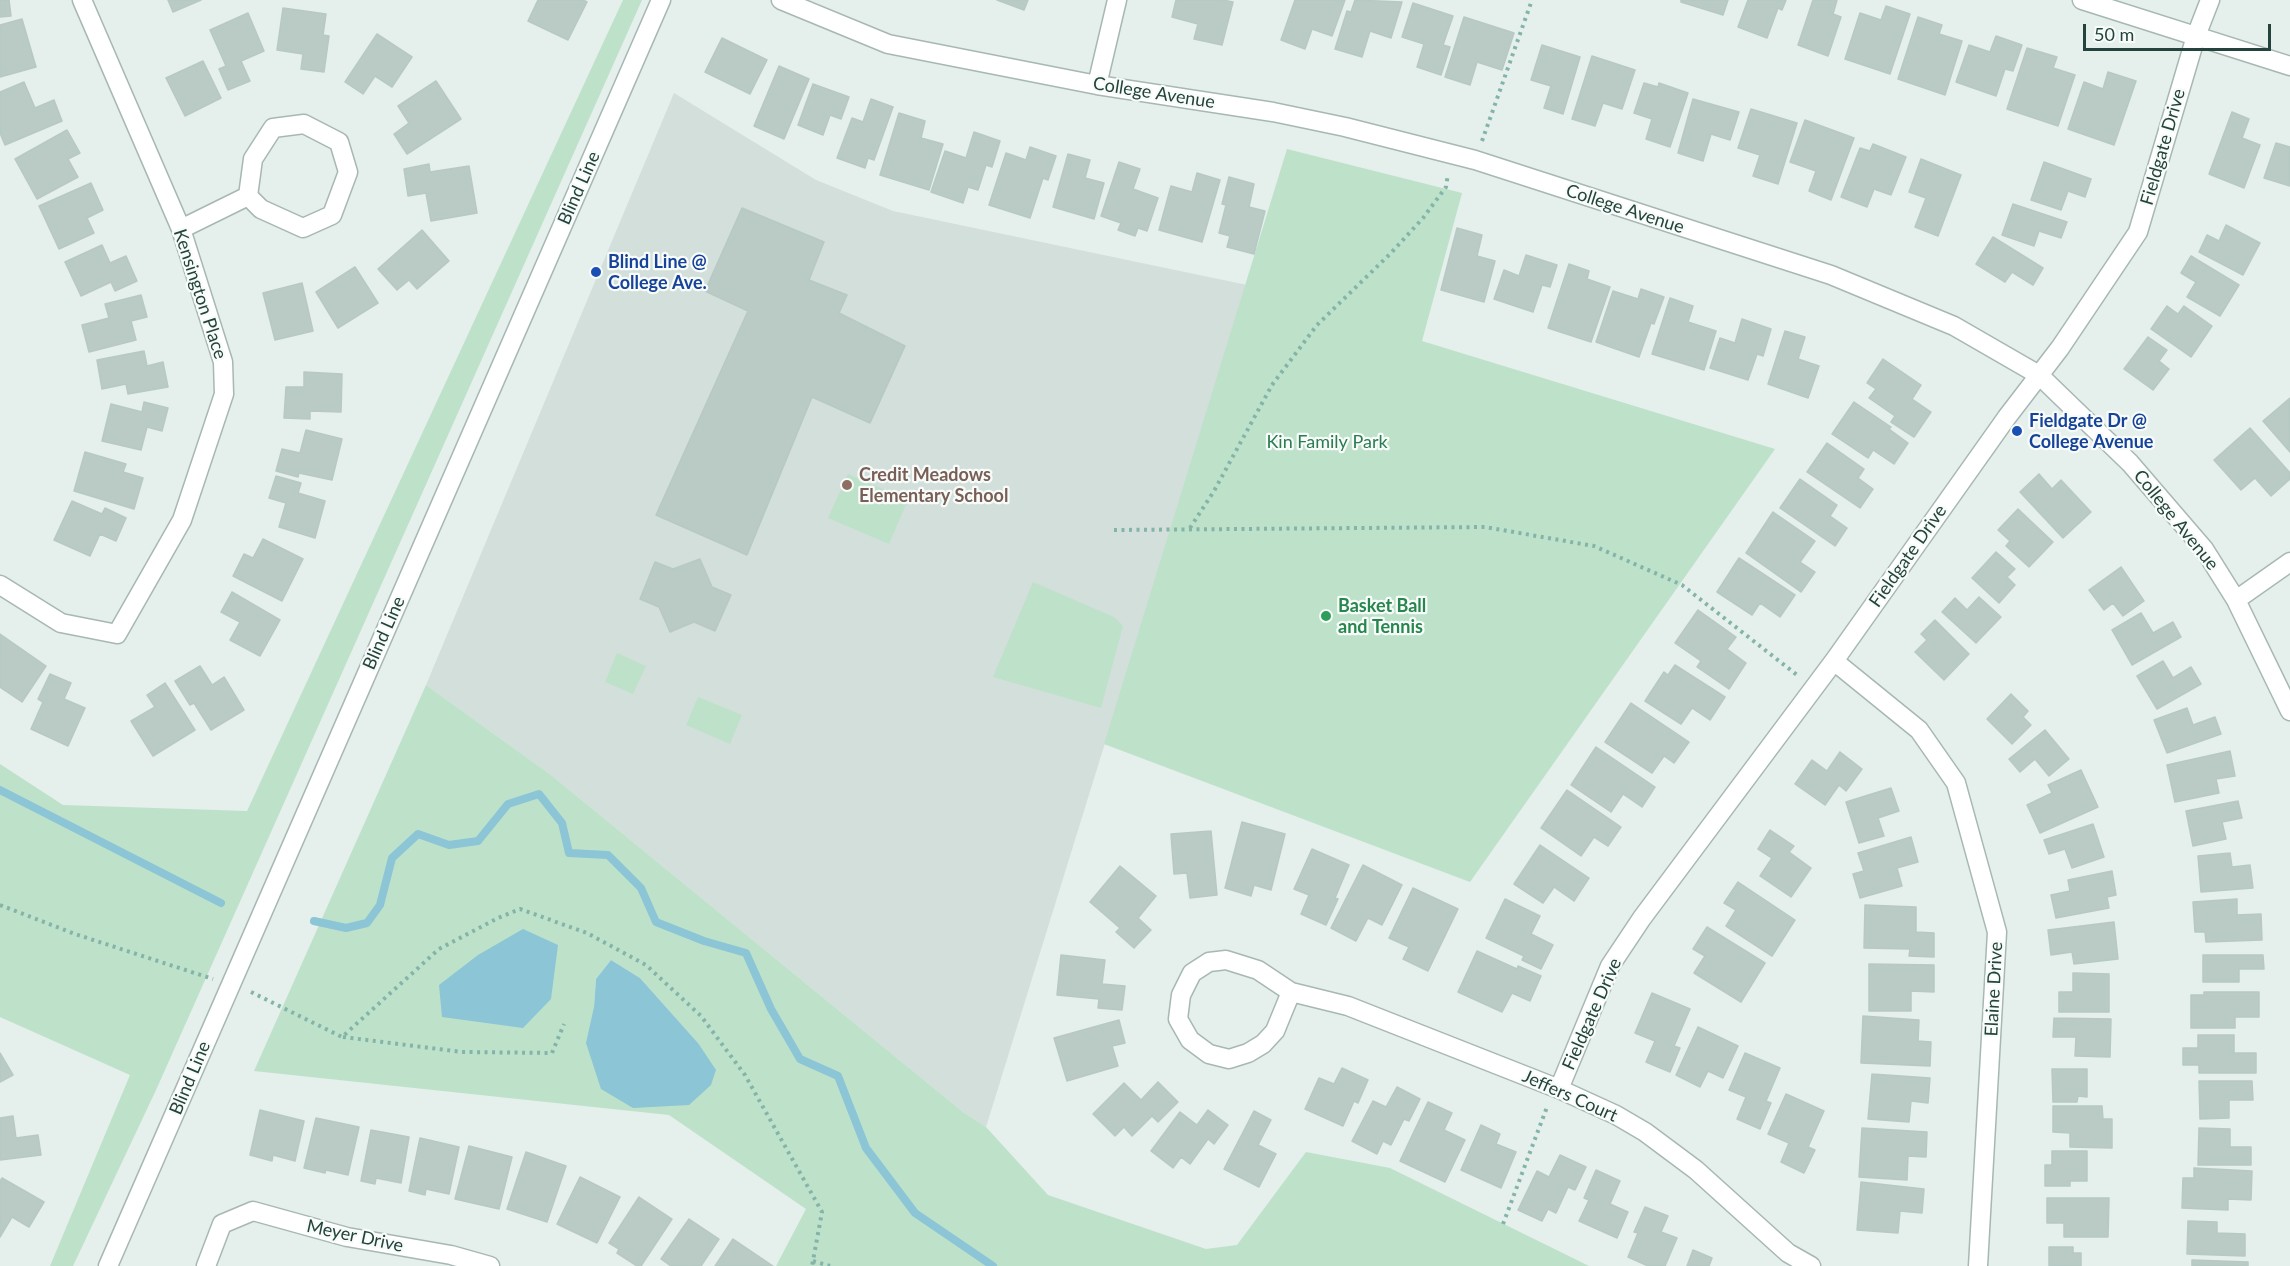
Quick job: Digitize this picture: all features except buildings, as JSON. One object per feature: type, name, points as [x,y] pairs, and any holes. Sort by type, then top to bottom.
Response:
[{"type":"street","name":"Kensington Place","points":[[0,585],[62,623],[117,634],[182,520],[224,394],[223,362],[181,229],[82,0]]},
{"type":"street","name":"Blind Line","points":[[108,1266],[661,0]]},
{"type":"street","name":"College Avenue","points":[[781,0],[888,44],[1097,86],[1273,112],[1345,127],[1451,156],[1475,160],[1831,275],[1954,326],[2039,375],[2130,464],[2204,549],[2236,600],[2290,711]]},
{"type":"street","points":[[1097,86],[1117,0]]},
{"type":"street","points":[[2082,0],[2290,66]]},
{"type":"street","name":"Fieldgate Drive","points":[[1557,1088],[1610,966],[1642,918],[1834,661],[2039,375],[2138,232],[2196,36],[2210,0]]},
{"type":"street","points":[[304,124],[339,142],[348,172],[332,215],[303,228],[261,209],[248,196],[253,159],[273,128],[304,124]]},
{"type":"street","points":[[181,229],[248,196]]},
{"type":"street","points":[[2236,600],[2290,562]]},
{"type":"street","name":"Elaine Drive","points":[[1834,661],[1918,730],[1956,783],[1997,932],[1978,1266]]},
{"type":"street","name":"Jeffers Court","points":[[1291,992],[1275,1030],[1263,1044],[1248,1053],[1229,1059],[1209,1054],[1190,1040],[1178,1019],[1181,995],[1192,973],[1209,962],[1226,960],[1258,970],[1291,992],[1348,1006],[1557,1088],[1616,1115],[1645,1132],[1696,1170],[1788,1253],[1811,1266]]},
{"type":"street","name":"Meyer Drive","points":[[206,1266],[222,1224],[253,1211],[346,1237],[451,1255],[490,1266]]},
{"type":"path","points":[[1475,160],[1532,0]]},
{"type":"path","points":[[1190,529],[1214,491],[1272,385],[1317,325],[1391,253],[1423,218],[1446,187],[1451,156]]},
{"type":"path","points":[[1114,530],[1485,527],[1594,546],[1682,585],[1814,688]]},
{"type":"path","points":[[0,904],[75,934],[231,984],[263,997],[342,1037],[462,1052],[552,1053],[564,1024]]},
{"type":"path","points":[[342,1037],[439,949],[498,918],[520,909],[587,933],[646,965],[701,1016],[745,1075],[822,1212],[812,1263],[830,1266]]},
{"type":"path","points":[[1503,1224],[1557,1088]]},
{"type":"shaded area","name":"Credit Meadows Elementary School","points":[[674,93],[816,180],[893,211],[1247,285],[986,1127],[963,1112],[551,775],[426,685]]},
{"type":"green space","points":[[623,0],[642,0],[156,1090],[73,1266],[50,1266],[130,1075],[0,1017],[0,764],[63,805],[247,811]]},
{"type":"green space","name":"Kin Family Park","points":[[1287,149],[1462,193],[1422,341],[1775,449],[1470,882],[1104,744]]},
{"type":"green space","points":[[848,474],[908,500],[889,544],[828,518]]},
{"type":"green space","points":[[1033,582],[1114,617],[1123,626],[1101,708],[993,677]]},
{"type":"green space","points":[[617,653],[646,666],[633,694],[605,682]]},
{"type":"green space","points":[[426,685],[551,775],[963,1112],[986,1127],[1048,1195],[1206,1249],[1237,1245],[1306,1152],[1390,1168],[1589,1266],[776,1266],[806,1209],[669,1115],[254,1071]],"holes":[[[611,960],[640,978],[698,1043],[594,1007],[596,979]]]},
{"type":"green space","points":[[698,697],[742,715],[730,744],[686,725]]},
{"type":"water","points":[[523,929],[558,945],[551,999],[523,1028],[442,1017],[439,985],[478,955]]},
{"type":"water","points":[[611,960],[640,978],[698,1043],[716,1070],[711,1085],[689,1105],[633,1108],[601,1089],[586,1043],[594,1007],[596,979]]},
{"type":"waterway","points":[[0,790],[221,903]]},
{"type":"waterway","points":[[314,921],[346,928],[367,923],[380,905],[392,858],[418,834],[449,845],[478,841],[508,804],[539,794],[562,823],[569,853],[608,855],[641,888],[656,922],[704,941],[746,953],[771,1009],[800,1059],[838,1076],[866,1148],[915,1213],[993,1266]]},
{"type":"place","name":"Blind Line @ College Ave.","points":[[596,272]]},
{"type":"place","name":"Fieldgate Dr @ College Avenue","points":[[2017,431]]},
{"type":"place","name":"Credit Meadows Elementary School","points":[[847,485]]},
{"type":"place","name":"Basket Ball and Tennis","points":[[1326,616]]}]
